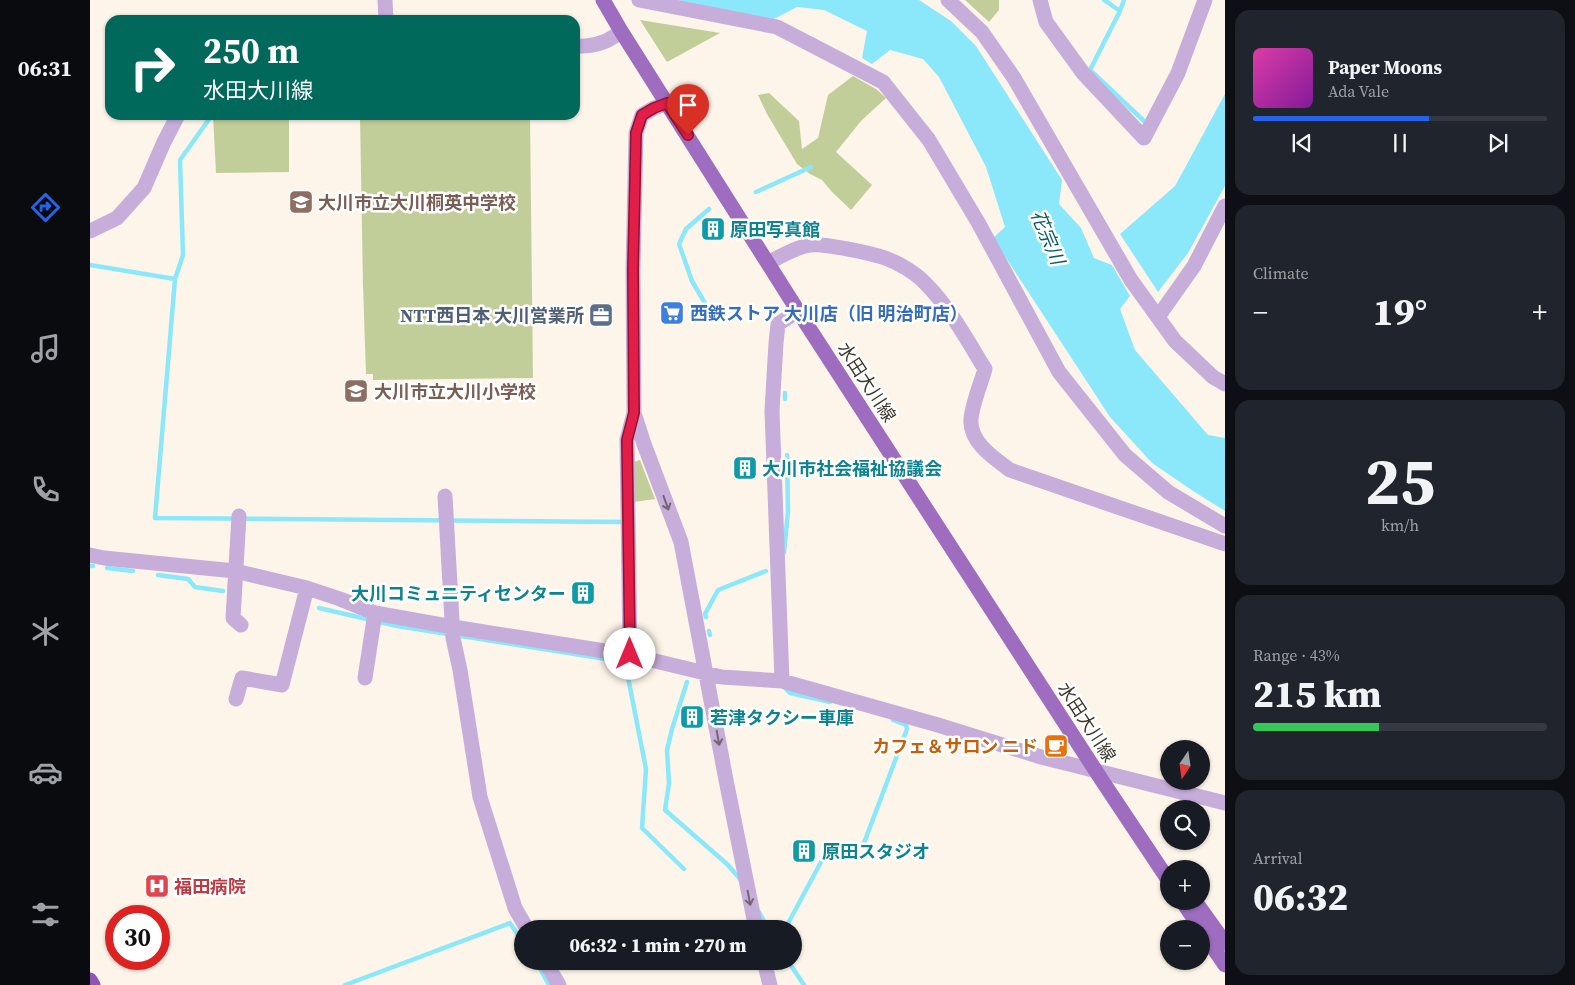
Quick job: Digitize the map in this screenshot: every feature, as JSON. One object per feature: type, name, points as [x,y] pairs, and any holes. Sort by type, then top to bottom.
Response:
[{"type":"highway","points":[[90,980],[93,985]]},
{"type":"main road","name":"水田大川線","points":[[603,0],[798,311],[1160,868]]},
{"type":"main road","name":"水田大川線","points":[[1099,776],[1164,860]]},
{"type":"main road","points":[[1201,910],[1225,943]]},
{"type":"main road","points":[[1210,942],[1225,965]]},
{"type":"street","points":[[385,0],[386,15]]},
{"type":"street","points":[[639,0],[777,27],[883,82],[929,140],[979,224],[1059,372],[1125,455],[1168,492],[1225,526]]},
{"type":"street","points":[[948,0],[982,32],[1014,78],[1128,274],[1175,341],[1213,377],[1225,384]]},
{"type":"street","points":[[1040,0],[1046,22],[1083,73],[1144,138],[1178,73],[1205,0]]},
{"type":"street","points":[[580,46],[612,39],[621,31]]},
{"type":"street","points":[[630,654],[627,440],[634,413],[633,269],[636,133],[642,115],[667,103]]},
{"type":"street","points":[[90,231],[117,218],[144,188],[175,120]]},
{"type":"street","points":[[1158,317],[1194,266],[1225,206]]},
{"type":"street","points":[[768,263],[810,245],[835,247],[885,258],[906,269],[926,283],[945,307],[985,369],[971,419],[972,432],[992,457],[1010,470],[1225,544]]},
{"type":"street","points":[[782,681],[772,411],[778,324],[798,311]]},
{"type":"street","points":[[634,413],[680,542],[754,920]]},
{"type":"street","points":[[445,496],[453,633],[480,797],[515,908],[522,920]]},
{"type":"street","points":[[239,520],[233,618],[241,625]]},
{"type":"street","points":[[90,555],[235,571],[307,588],[340,599],[373,620],[453,633],[630,654],[722,677],[782,681],[938,725],[1099,776],[1225,804]]},
{"type":"street","points":[[236,699],[242,678],[282,685],[307,588]]},
{"type":"street","points":[[365,678],[373,620]]},
{"type":"street","points":[[550,970],[559,985]]},
{"type":"street","points":[[766,970],[770,985]]},
{"type":"green space","points":[[965,0],[999,0],[999,10],[989,22]]},
{"type":"green space","points":[[640,20],[720,33],[667,62]]},
{"type":"green space","points":[[853,76],[876,89],[886,98],[861,121],[836,152],[872,185],[851,210],[822,180],[797,164],[767,114],[758,95],[769,93],[799,121],[802,149],[818,138],[828,95]]},
{"type":"green space","points":[[213,120],[289,120],[289,172],[216,173]]},
{"type":"green space","points":[[360,120],[530,120],[533,378],[373,380],[373,374],[366,374]]},
{"type":"green space","points":[[640,460],[655,499],[634,502],[634,462]]},
{"type":"water","name":"花宗川","points":[[677,0],[919,0],[951,21],[976,46],[1062,180],[1059,204],[1081,228],[1094,258],[1112,265],[1130,296],[1120,309],[1135,350],[1208,435],[1225,438],[1225,511],[1152,463],[1110,417],[993,238],[1005,227],[986,167],[939,77],[923,59],[890,50],[872,64],[862,58],[867,31],[824,10],[797,7],[772,20]]},
{"type":"water","points":[[1225,94],[1225,186],[1188,253],[1158,292],[1120,234],[1175,186]]},
{"type":"waterway","points":[[1104,0],[1120,11]]},
{"type":"waterway","points":[[1124,0],[1090,70],[1144,121]]},
{"type":"waterway","points":[[208,120],[180,160],[183,255],[175,279],[155,518],[623,522]]},
{"type":"waterway","points":[[756,192],[811,167]]},
{"type":"waterway","points":[[709,209],[686,229],[679,244],[692,281],[713,317],[717,319]]},
{"type":"waterway","points":[[90,265],[175,279]]},
{"type":"waterway","points":[[785,393],[785,399]]},
{"type":"waterway","points":[[784,552],[788,511],[787,455]]},
{"type":"waterway","points":[[107,568],[133,571]]},
{"type":"waterway","points":[[706,617],[705,614],[718,590],[766,571]]},
{"type":"waterway","points":[[158,575],[188,579],[195,587],[223,591]]},
{"type":"waterway","points":[[319,608],[397,626],[625,662],[646,769],[642,828],[684,869]]},
{"type":"waterway","points":[[709,631],[710,635]]},
{"type":"waterway","points":[[687,682],[667,750],[669,783],[665,810],[727,864],[741,880]]},
{"type":"waterway","points":[[784,687],[790,693],[830,702]]},
{"type":"waterway","points":[[790,920],[828,849],[839,844],[857,847],[864,843],[907,729],[906,725],[893,720]]},
{"type":"waterway","points":[[759,912],[763,920]]},
{"type":"waterway","points":[[345,985],[510,923],[514,929]]},
{"type":"waterway","points":[[541,970],[549,985]]},
{"type":"waterway","points":[[794,970],[804,985]]},
{"type":"place","name":"大川市立大川桐英中学校","points":[[301,202]]},
{"type":"place","name":"原田写真館","points":[[713,229]]},
{"type":"place","name":"西鉄ストア 大川店（旧 明治町店）","points":[[672,313]]},
{"type":"place","name":"NTT西日本 大川営業所","points":[[601,315]]},
{"type":"place","name":"大川市立大川小学校","points":[[356,391]]},
{"type":"place","name":"大川市社会福祉協議会","points":[[745,468]]},
{"type":"place","name":"大川コミュニティセンター","points":[[583,593]]},
{"type":"place","name":"若津タクシー車庫","points":[[692,717]]},
{"type":"place","name":"カフェ＆サロン ニド","points":[[1056,746]]},
{"type":"place","name":"原田スタジオ","points":[[804,851]]},
{"type":"place","name":"福田病院","points":[[157,886]]},
{"type":"route","points":[[630,654],[627,440],[634,413],[633,269],[636,133],[642,115],[667,103],[688,135]]}]
